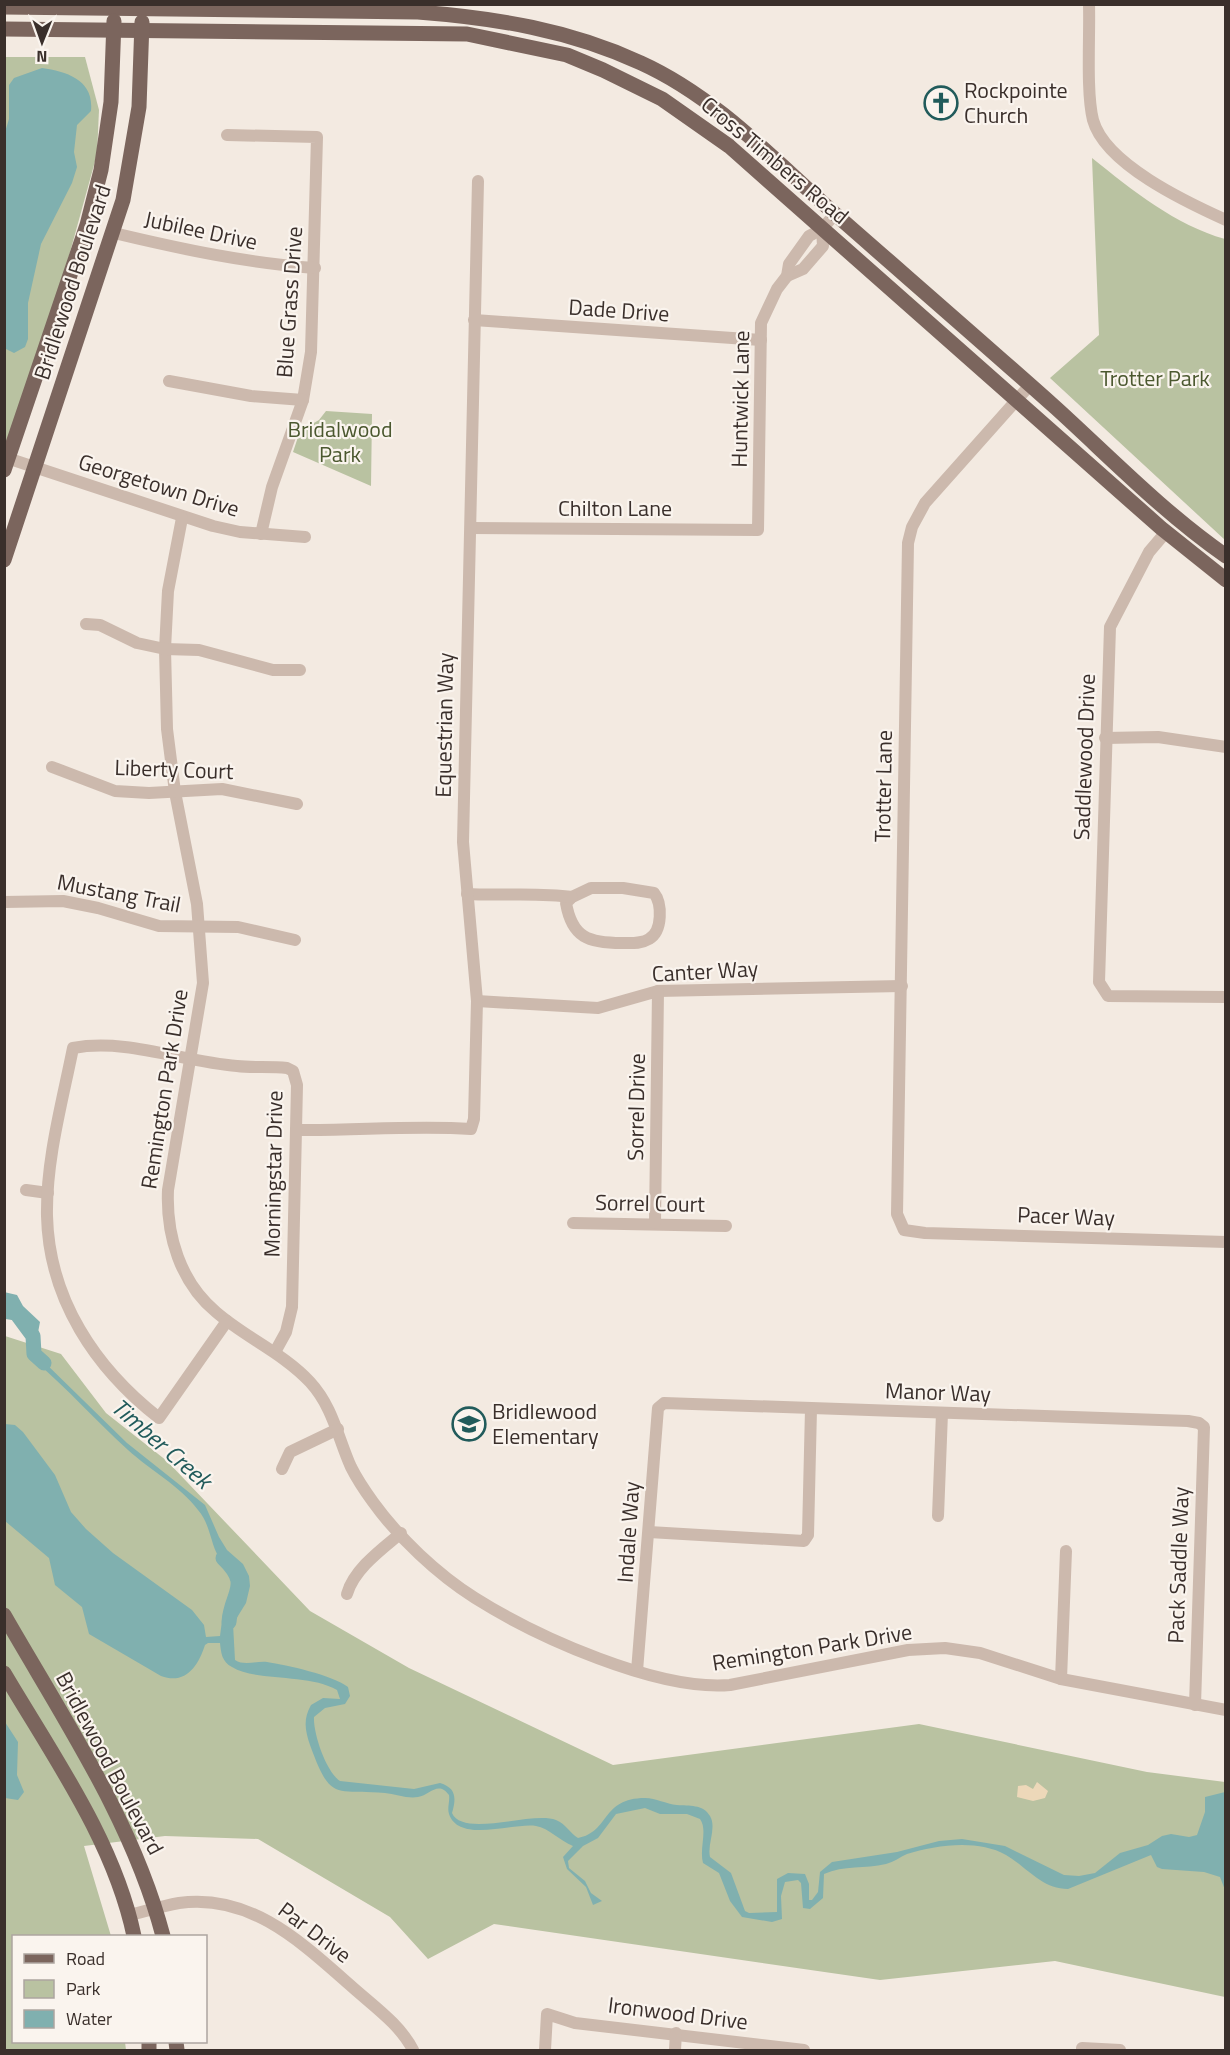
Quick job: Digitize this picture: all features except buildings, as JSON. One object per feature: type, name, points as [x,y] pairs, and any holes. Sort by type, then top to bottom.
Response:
[{"type":"main road","name":"Cross Timbers Road","points":[[4,7],[361,10],[467,15],[526,24],[577,38],[660,73],[739,127],[1178,519],[1226,556]]},
{"type":"main road","name":"Bridlewood Boulevard","points":[[6,462],[87,225],[98,185],[110,110],[114,7]]},
{"type":"main road","name":"Bridlewood Boulevard","points":[[4,560],[114,233],[135,142],[142,72],[143,7]]},
{"type":"main road","points":[[466,34],[467,15]]},
{"type":"main road","name":"Cross Timbers Road","points":[[4,29],[466,34],[567,56],[635,84],[662,99],[729,146],[1166,532],[1226,580]]},
{"type":"main road","name":"Bridlewood Boulevard","points":[[7,1624],[88,1760],[142,1869],[163,1935]]},
{"type":"main road","name":"Bridlewood Boulevard","points":[[4,1673],[72,1788],[118,1876],[134,1935]]},
{"type":"street","points":[[1089,4],[1093,119],[1101,139],[1114,155],[1184,201],[1226,220]]},
{"type":"street","name":"Blue Grass Drive","points":[[227,135],[317,137],[313,330],[303,400],[272,487],[261,534]]},
{"type":"street","name":"Equestrian Way","points":[[296,1130],[371,1131],[399,1126],[471,1129],[475,1110],[477,1001],[463,842],[478,181]]},
{"type":"street","name":"Huntwick Lane","points":[[758,530],[761,323],[787,276],[803,269],[823,246],[822,229],[835,214]]},
{"type":"street","name":"Jubilee Drive","points":[[114,233],[224,258],[270,265],[315,268]]},
{"type":"street","name":"Dade Drive","points":[[474,320],[761,340]]},
{"type":"street","points":[[169,381],[250,396],[303,400]]},
{"type":"street","name":"Trotter Lane","points":[[904,1230],[897,1214],[908,543],[912,527],[925,503],[1030,386]]},
{"type":"street","name":"Georgetown Drive","points":[[6,462],[35,468],[182,518],[240,532],[305,537]]},
{"type":"street","name":"Remington Park Drive","points":[[182,518],[168,591],[165,649],[167,729],[175,792],[200,927],[203,983],[192,1059],[171,1172],[169,1221],[176,1253],[189,1281],[202,1298],[227,1321],[274,1352],[312,1384],[326,1402],[358,1480],[401,1533],[433,1565],[475,1598],[582,1651],[666,1680],[717,1686],[908,1650],[945,1648],[980,1653],[1061,1678],[1226,1710]]},
{"type":"street","name":"Chilton Lane","points":[[471,528],[758,530]]},
{"type":"street","name":"Saddlewood Drive","points":[[1166,532],[1149,552],[1110,627],[1099,982],[1108,996],[1226,997]]},
{"type":"street","points":[[86,624],[100,625],[137,643],[165,649],[216,654],[273,670],[300,670]]},
{"type":"street","points":[[1105,738],[1158,737],[1226,747]]},
{"type":"street","name":"Liberty Court","points":[[52,767],[115,791],[149,793],[222,789],[297,804]]},
{"type":"street","points":[[467,894],[531,896],[544,893],[572,897],[591,888],[623,888],[654,892],[661,907],[655,933],[651,938],[636,943],[595,943],[580,934],[569,920],[566,903],[572,897]]},
{"type":"street","name":"Mustang Trail","points":[[4,902],[63,902],[98,908],[159,926],[245,927],[295,940]]},
{"type":"street","name":"Canter Way","points":[[477,1001],[598,1008],[658,991],[902,986]]},
{"type":"street","name":"Sorrel Drive","points":[[655,1223],[658,991]]},
{"type":"street","name":"Morningstar Drive","points":[[48,1192],[73,1048],[88,1045],[120,1048],[237,1066],[287,1068],[293,1071],[297,1086],[292,1314],[286,1332],[274,1352]]},
{"type":"street","points":[[26,1190],[48,1192],[47,1215],[52,1258],[61,1289],[76,1325],[104,1367],[159,1418],[227,1321]]},
{"type":"street","name":"Sorrel Court","points":[[573,1223],[726,1226]]},
{"type":"street","name":"Pacer Way","points":[[904,1230],[925,1233],[1226,1242]]},
{"type":"street","name":"Manor Way","points":[[668,1403],[1188,1421],[1199,1423],[1204,1427]]},
{"type":"street","name":"Indale Way","points":[[637,1671],[658,1408],[668,1403]]},
{"type":"street","points":[[649,1532],[804,1541],[808,1535],[811,1409]]},
{"type":"street","points":[[938,1516],[942,1413]]},
{"type":"street","name":"Pack Saddle Way","points":[[1195,1705],[1204,1427]]},
{"type":"street","points":[[282,1469],[290,1452],[338,1429]]},
{"type":"street","points":[[347,1594],[350,1583],[401,1533]]},
{"type":"street","points":[[1061,1678],[1066,1551]]},
{"type":"street","name":"Par Drive","points":[[130,1915],[179,1903],[222,1905],[244,1910],[269,1921],[292,1935],[372,2003],[403,2035],[413,2050]]},
{"type":"street","name":"Ironwood Drive","points":[[545,2050],[547,2014],[575,2023],[676,2033],[804,2050]]},
{"type":"street","points":[[675,2050],[676,2033]]},
{"type":"street","points":[[1082,2049],[1120,2050]]},
{"type":"green space","points":[[5,57],[85,57],[99,110],[97,154],[58,296],[5,455]]},
{"type":"green space","name":"Trotter Park","points":[[1092,158],[1171,216],[1225,239],[1225,540],[1050,378],[1099,335]]},
{"type":"green space","name":"Bridalwood Park","points":[[326,411],[372,414],[371,486],[293,452],[300,431],[319,420]]},
{"type":"green space","points":[[5,1336],[61,1354],[106,1413],[167,1461],[310,1611],[409,1668],[613,1765],[919,1724],[1147,1772],[1225,1782],[1225,1997],[1055,1961],[880,1980],[494,1924],[428,1959],[390,1917],[258,1839],[165,1836],[84,1846],[111,1935],[12,1935],[12,2043],[125,2043],[126,2050],[5,2050]]},
{"type":"sand","points":[[1037,1782],[1048,1791],[1045,1798],[1033,1801],[1017,1797],[1018,1786],[1026,1785],[1033,1789]]},
{"type":"water","points":[[42,68],[70,75],[84,85],[91,100],[91,111],[77,125],[74,152],[77,167],[72,183],[41,244],[28,303],[28,339],[25,347],[14,353],[4,348],[5,132],[9,119],[9,85],[14,78]]},
{"type":"water","points":[[4,1292],[17,1295],[23,1306],[40,1322],[36,1343],[38,1356],[127,1443],[205,1505],[227,1550],[243,1564],[249,1576],[250,1586],[246,1603],[233,1624],[235,1660],[246,1663],[267,1662],[297,1668],[331,1678],[348,1687],[350,1696],[345,1704],[325,1708],[314,1717],[321,1752],[340,1781],[414,1789],[440,1783],[452,1791],[454,1803],[452,1813],[459,1820],[483,1824],[545,1818],[556,1820],[578,1838],[588,1835],[620,1803],[631,1799],[649,1798],[704,1809],[712,1821],[710,1857],[731,1873],[745,1911],[749,1913],[777,1912],[777,1879],[788,1873],[805,1874],[809,1884],[809,1900],[812,1900],[818,1892],[820,1872],[832,1862],[897,1852],[939,1841],[962,1839],[1005,1846],[1064,1875],[1079,1876],[1095,1873],[1120,1853],[1148,1845],[1162,1836],[1197,1835],[1205,1812],[1205,1797],[1225,1792],[1225,1890],[1220,1877],[1204,1872],[1162,1869],[1157,1867],[1151,1855],[1068,1889],[1059,1888],[1043,1882],[1014,1860],[995,1850],[957,1845],[918,1851],[886,1864],[839,1869],[824,1874],[823,1898],[810,1909],[803,1908],[801,1883],[798,1880],[785,1882],[781,1896],[782,1919],[772,1922],[742,1917],[730,1901],[719,1873],[703,1863],[703,1828],[700,1819],[687,1814],[660,1814],[645,1808],[616,1814],[598,1838],[583,1846],[568,1861],[569,1868],[585,1881],[591,1893],[602,1901],[593,1905],[586,1887],[567,1869],[563,1857],[573,1846],[545,1829],[536,1826],[488,1830],[464,1828],[455,1823],[449,1814],[449,1795],[441,1789],[422,1796],[406,1797],[336,1789],[323,1776],[308,1740],[306,1725],[311,1705],[323,1698],[340,1699],[337,1690],[312,1681],[242,1672],[226,1663],[220,1643],[205,1645],[199,1660],[184,1676],[169,1678],[161,1676],[89,1634],[82,1607],[55,1585],[49,1558],[5,1521],[5,1424],[15,1425],[23,1432],[55,1475],[71,1512],[86,1529],[113,1553],[192,1610],[204,1625],[206,1637],[220,1636],[223,1613],[240,1597],[241,1583],[218,1556],[205,1521],[198,1510],[174,1486],[128,1450],[35,1361],[33,1354],[35,1339],[6,1315]]},
{"type":"water","points":[[5,1722],[18,1742],[17,1775],[24,1792],[18,1800],[5,1798]]},
{"type":"waterway","name":"Timber Creek","points":[[4,1311],[16,1313],[33,1336],[34,1354],[44,1363]]},
{"type":"waterway","name":"Timber Creek","points":[[223,1558],[232,1568],[238,1583],[229,1622]]},
{"type":"place","name":"Rockpointe Church","points":[[941,103]]},
{"type":"place","name":"Bridlewood Elementary","points":[[469,1424]]}]
